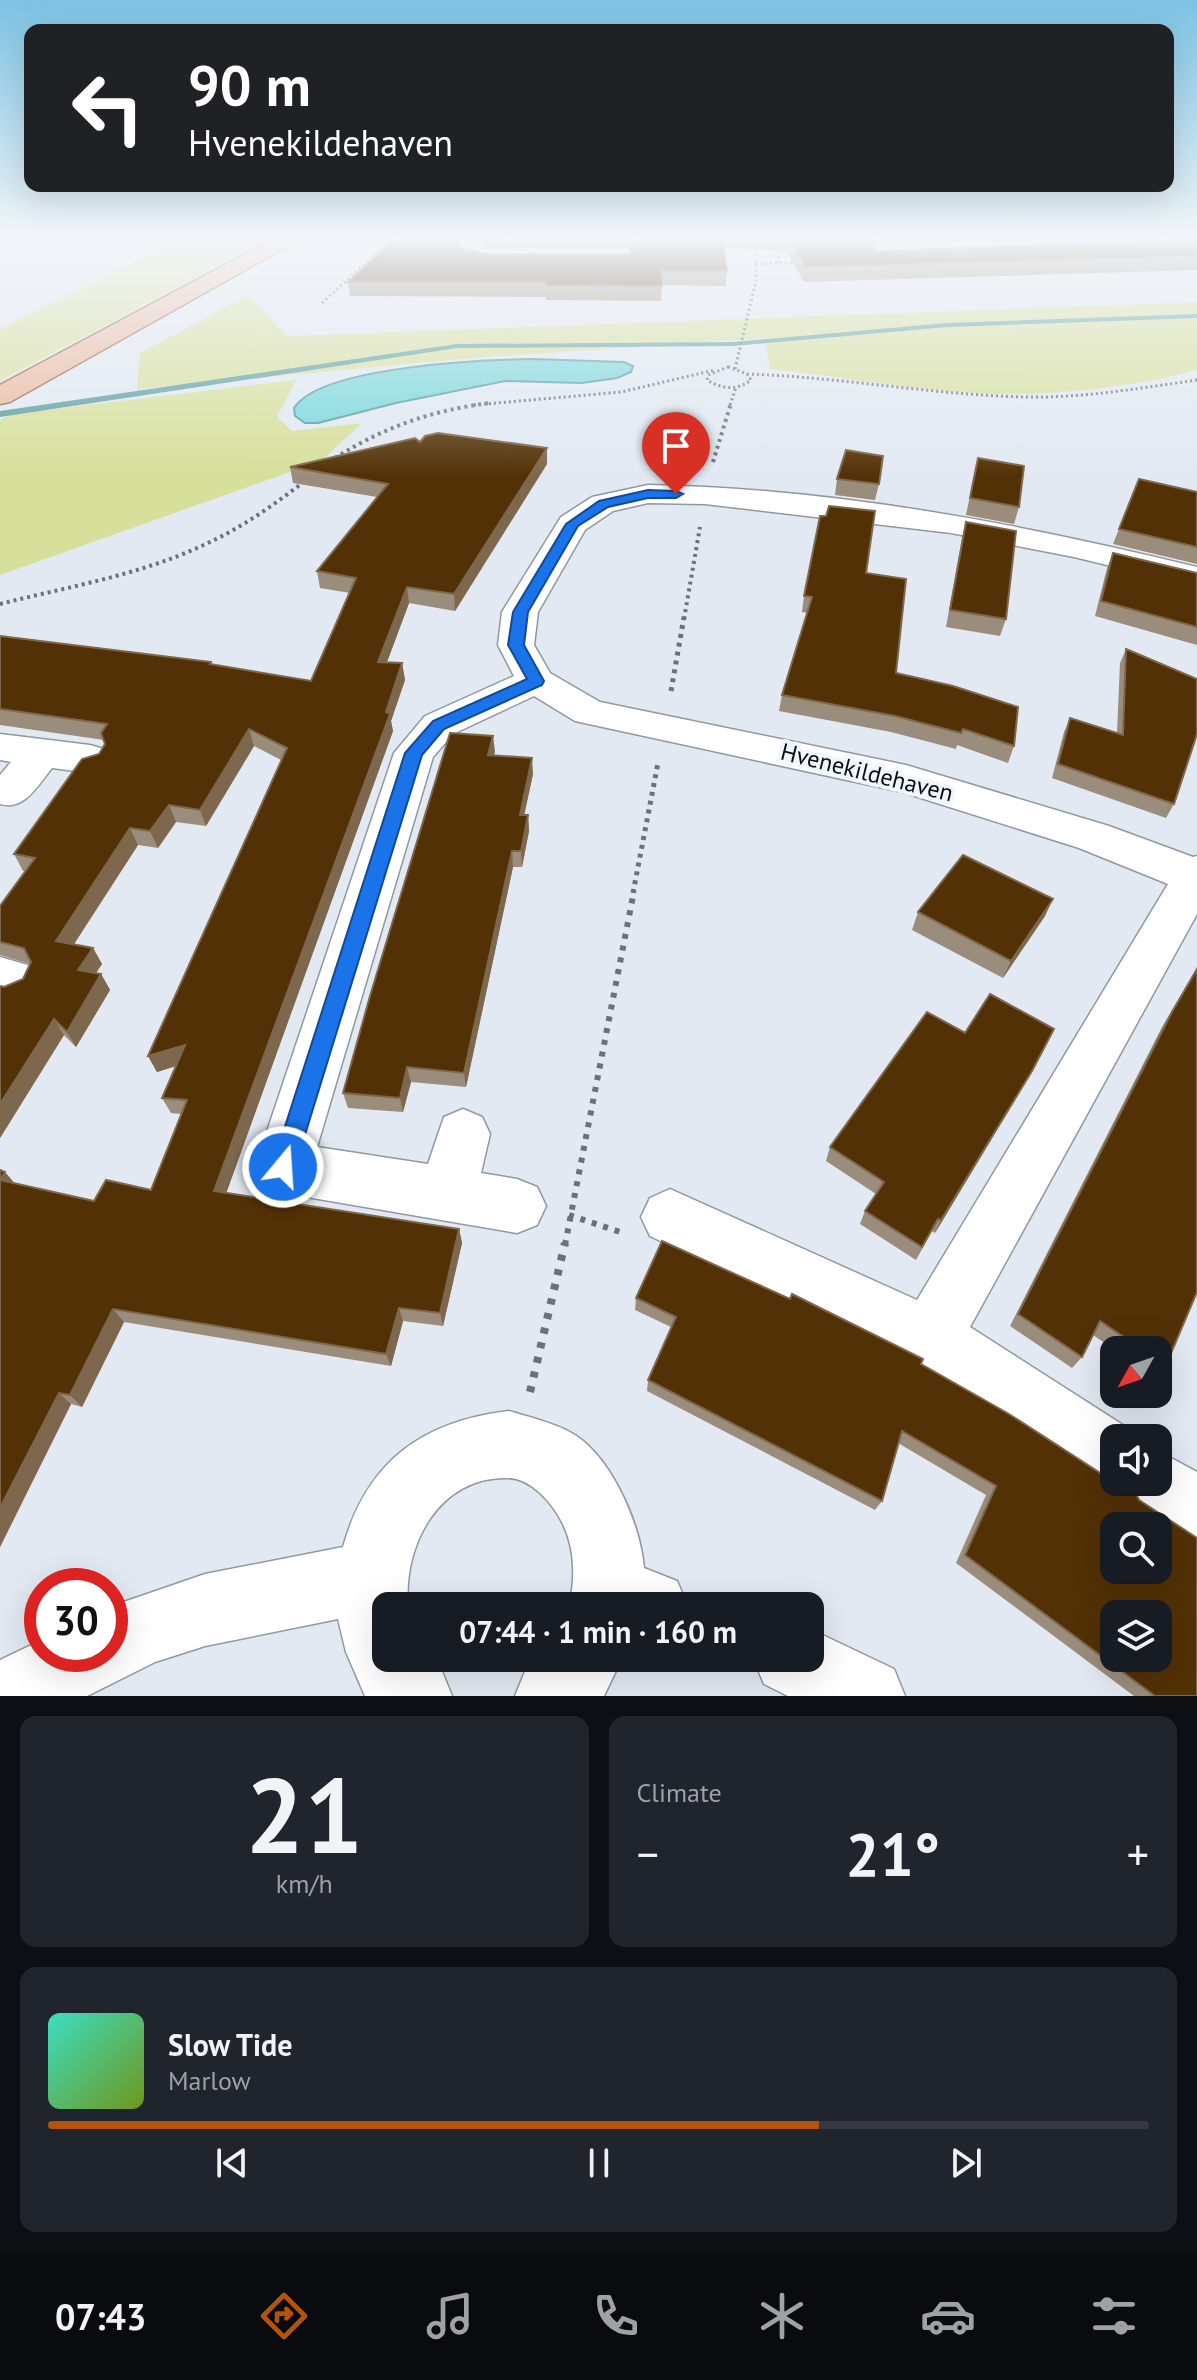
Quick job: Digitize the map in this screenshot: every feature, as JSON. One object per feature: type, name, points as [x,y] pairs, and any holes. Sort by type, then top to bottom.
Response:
[{"type":"main road","points":[[0,396],[148,316]]},
{"type":"street","points":[[517,1206],[283,1167],[414,753],[439,725],[536,681],[516,645],[520,612],[572,524],[603,504],[648,494],[705,495],[951,523],[1074,547],[1197,577]]},
{"type":"street","name":"Hvenekildehaven","points":[[536,681],[589,712],[720,737],[906,779],[1064,827],[1197,875],[930,1338]]},
{"type":"street","points":[[0,747],[90,759]]},
{"type":"street","points":[[9,792],[43,752]]},
{"type":"street","points":[[448,1194],[463,1134]]},
{"type":"street","points":[[670,1217],[930,1338],[1100,1448]]},
{"type":"street","points":[[414,1696],[405,1689],[384,1657],[373,1619],[371,1579],[379,1539],[397,1502],[422,1474],[452,1454],[485,1444],[518,1446],[550,1458],[576,1481],[597,1513],[608,1552],[610,1592]]},
{"type":"street","points":[[1172,1495],[1197,1511]]},
{"type":"street","points":[[128,1636],[265,1595],[371,1579]]},
{"type":"street","points":[[8,1696],[56,1672]]},
{"type":"street","points":[[553,1696],[577,1672]]},
{"type":"street","points":[[818,1672],[867,1696]]},
{"type":"path","points":[[735,369],[747,316]]},
{"type":"path","points":[[327,464],[352,445],[394,425],[440,409],[628,391],[715,370],[735,369],[747,374],[804,376],[959,394],[1030,397],[1110,392],[1197,380]]},
{"type":"path","points":[[715,370],[707,380],[725,388],[746,385],[751,380],[747,374]]},
{"type":"path","points":[[518,1446],[572,1216],[665,728],[705,495],[736,387]]},
{"type":"path","points":[[0,604],[162,562],[197,549],[270,508],[315,473]]},
{"type":"path","points":[[517,1206],[572,1216],[647,1241],[670,1217]]},
{"type":"green space","points":[[26,316],[123,316],[0,381],[0,329]]},
{"type":"green space","points":[[209,316],[268,316],[287,336],[818,316],[1197,316],[1197,370],[1135,383],[1027,394],[898,386],[770,369],[765,338],[460,359],[137,389],[140,353]]},
{"type":"green space","points":[[296,380],[277,417],[292,431],[362,423],[321,461],[0,575],[0,420],[11,414]]},
{"type":"water","points":[[532,359],[624,362],[633,366],[631,372],[617,378],[582,383],[505,381],[396,403],[318,423],[305,423],[295,416],[294,408],[310,394],[368,374],[442,364]]},
{"type":"building","points":[[438,433],[547,448],[454,594],[407,587],[378,662],[402,663],[386,712],[390,714],[214,1191],[459,1229],[440,1313],[399,1308],[386,1354],[113,1309],[70,1395],[59,1393],[0,1508],[0,1180],[94,1201],[106,1180],[151,1190],[187,1100],[162,1098],[185,1045],[148,1056],[287,748],[249,729],[200,810],[169,805],[150,831],[130,828],[56,941],[93,948],[78,970],[101,974],[67,1032],[54,1019],[0,1104],[0,986],[23,979],[31,962],[24,948],[0,942],[0,906],[35,858],[14,854],[82,759],[99,754],[105,744],[101,733],[107,724],[0,709],[0,636],[211,662],[311,681],[356,578],[317,571],[388,484],[290,467],[415,438],[420,442],[425,436]]},
{"type":"building","points":[[846,450],[883,456],[879,484],[837,479]]},
{"type":"building","points":[[978,458],[1024,466],[1019,507],[970,498]]},
{"type":"building","points":[[1139,479],[1197,492],[1197,547],[1119,529]]},
{"type":"building","points":[[829,506],[875,511],[866,573],[906,579],[896,673],[953,686],[1018,707],[1014,746],[963,729],[961,733],[895,716],[782,695],[812,597],[804,596],[820,516],[826,516]]},
{"type":"building","points":[[966,522],[1016,531],[1006,619],[950,610]]},
{"type":"building","points":[[1113,553],[1197,573],[1197,627],[1101,601]]},
{"type":"building","points":[[1126,649],[1197,679],[1197,734],[1174,804],[1058,764],[1070,718],[1123,735]]},
{"type":"building","points":[[450,733],[493,736],[488,755],[532,758],[520,815],[528,815],[521,851],[512,851],[464,1073],[407,1067],[400,1098],[343,1093],[370,996]]},
{"type":"building","points":[[963,855],[1053,899],[1011,961],[918,912]]},
{"type":"building","points":[[1197,969],[1197,1292],[1172,1351],[1172,1336],[1122,1336],[1100,1321],[1082,1357],[1018,1314]]},
{"type":"building","points":[[990,994],[1054,1029],[1032,1071],[922,1247],[865,1211],[884,1182],[830,1147],[927,1012],[965,1033]]},
{"type":"building","points":[[662,1241],[790,1299],[792,1294],[923,1359],[921,1364],[1009,1414],[1100,1473],[1100,1496],[1137,1496],[1157,1512],[1100,1512],[1100,1584],[1172,1584],[1172,1522],[1197,1538],[1197,1696],[1155,1696],[1123,1672],[1172,1672],[1172,1600],[1100,1600],[1100,1655],[965,1555],[996,1486],[902,1431],[882,1501],[648,1380],[676,1317],[636,1298]]},
{"type":"waterway","points":[[0,414],[457,346],[733,344],[947,325],[1193,316]]},
{"type":"route","points":[[283,1167],[414,753],[439,725],[536,681],[516,645],[520,612],[572,524],[603,504],[648,494],[676,494]]}]
